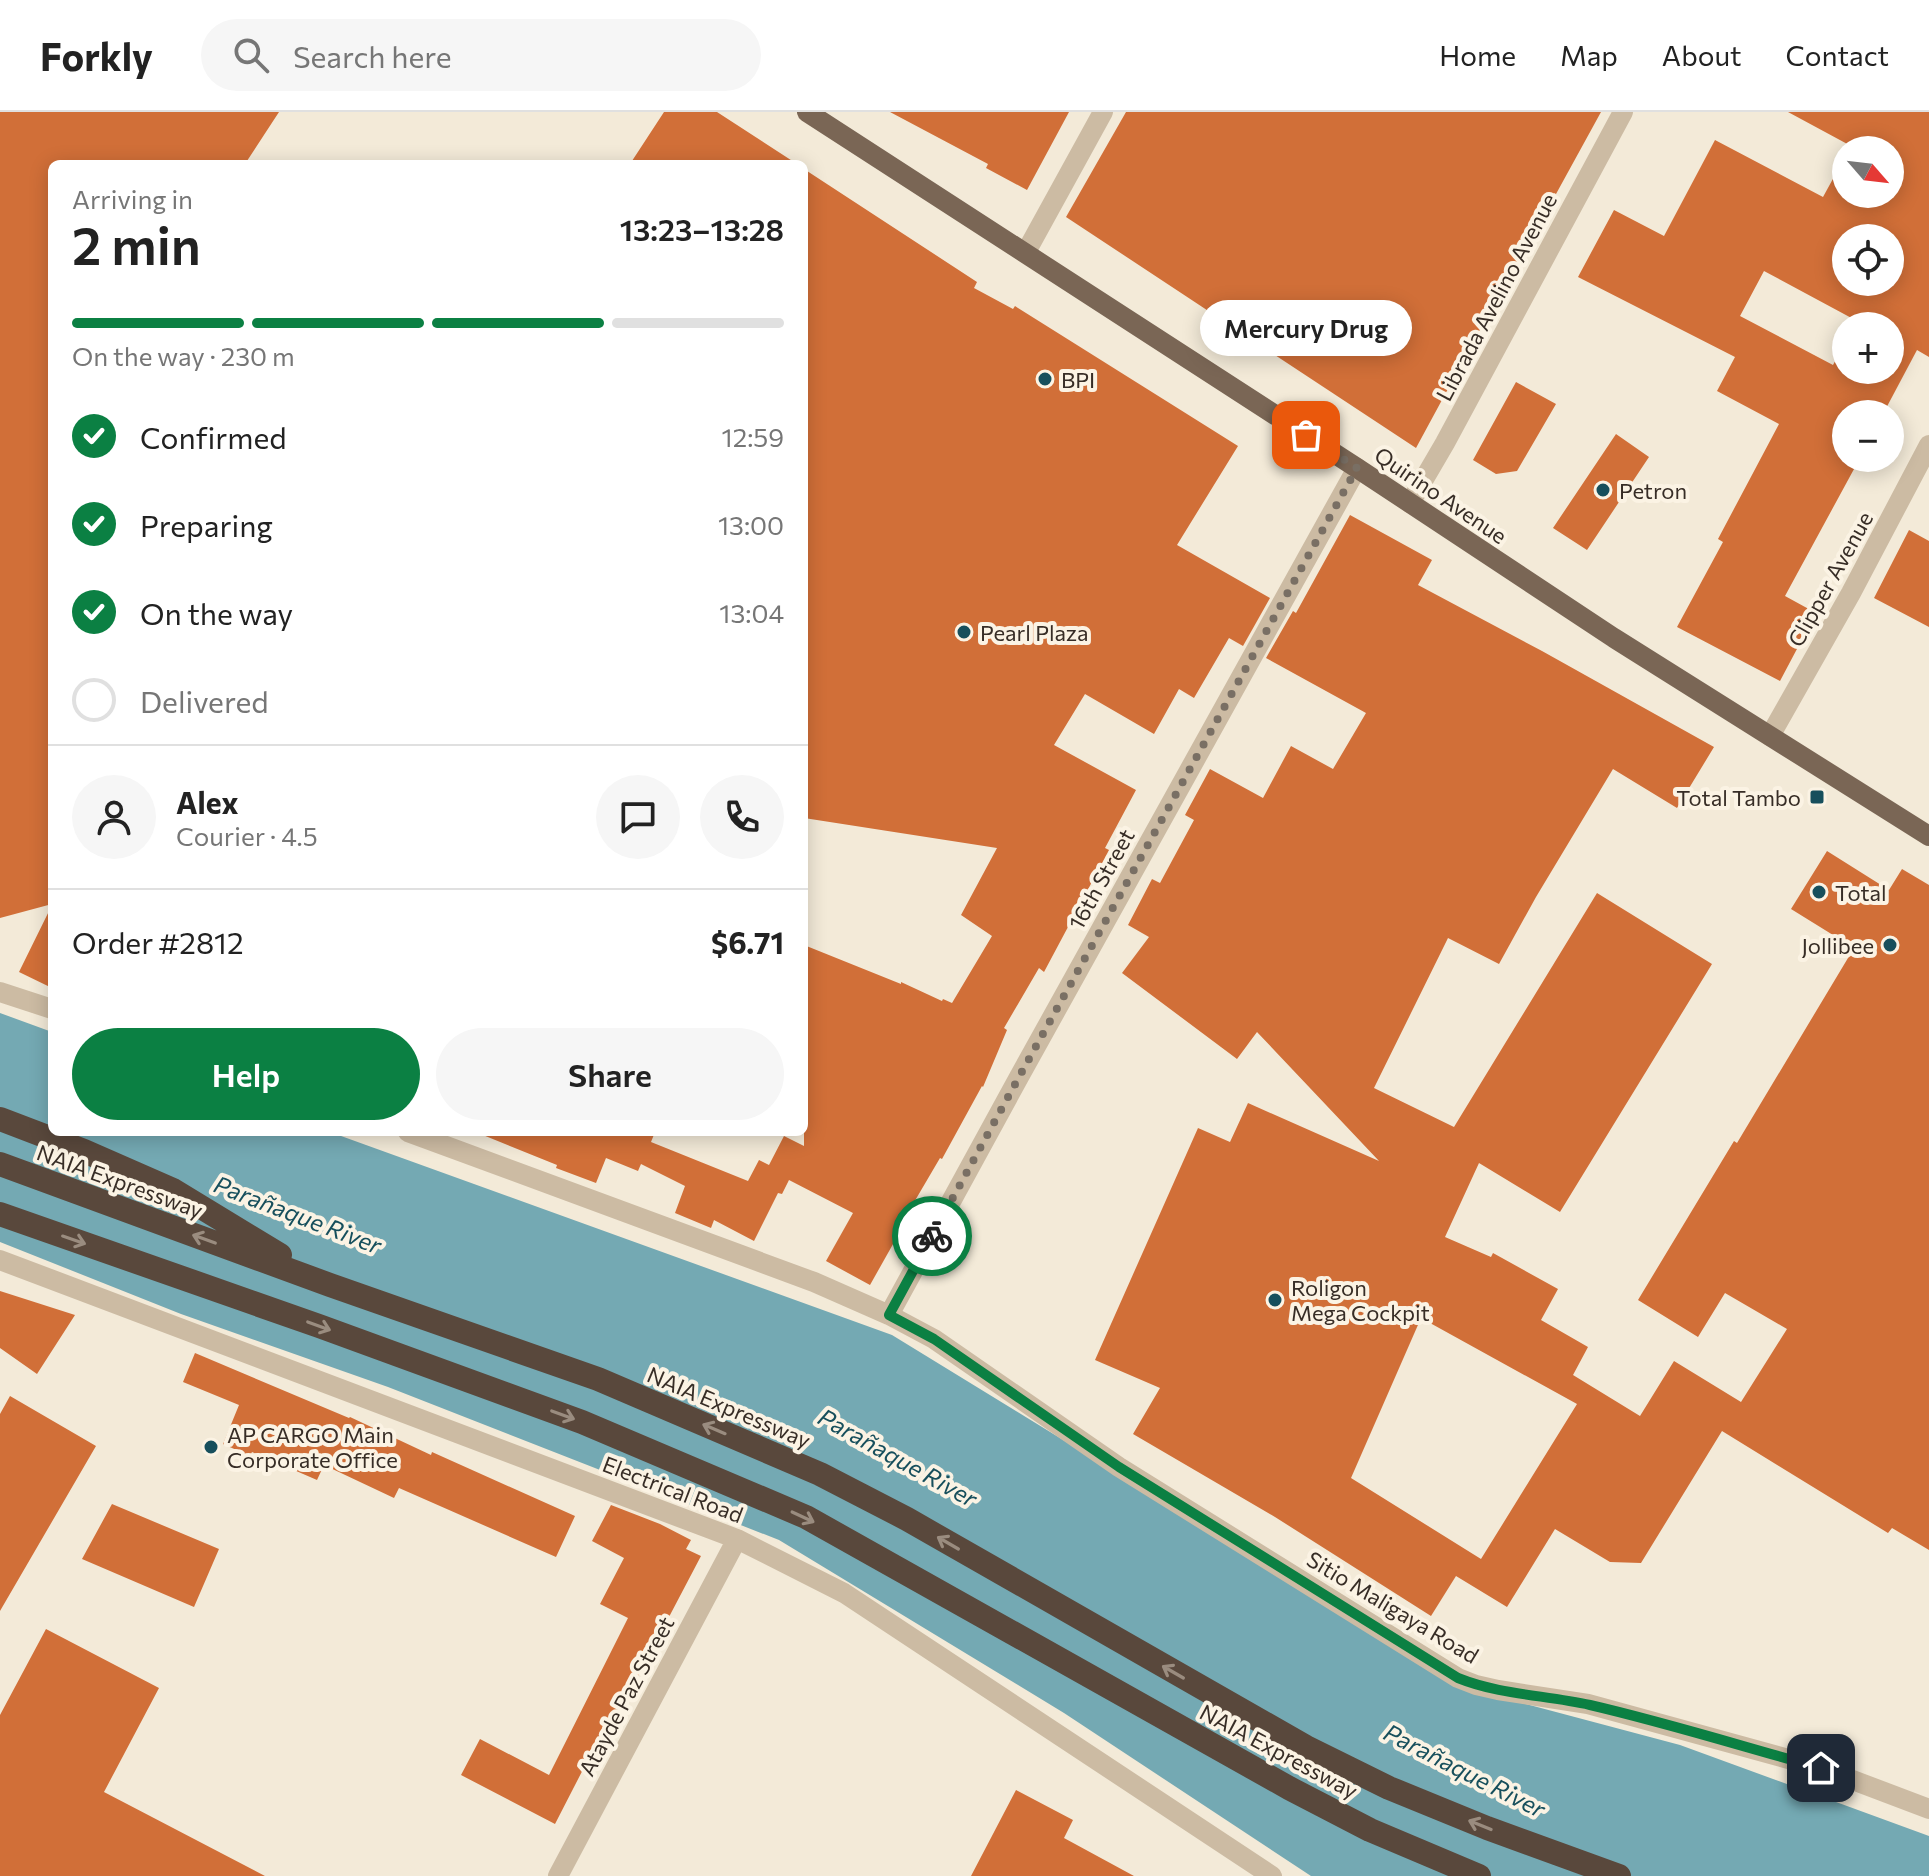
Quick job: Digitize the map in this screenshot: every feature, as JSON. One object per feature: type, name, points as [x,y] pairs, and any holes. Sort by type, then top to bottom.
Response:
[{"type":"highway","points":[[0,1119],[173,1190],[330,1285]]},
{"type":"highway","name":"NAIA Expressway","points":[[0,1164],[598,1379],[820,1474],[907,1519],[1334,1761],[1431,1806],[1619,1876]]},
{"type":"highway","name":"NAIA Expressway","points":[[0,1214],[582,1422],[806,1517],[1289,1788],[1370,1830],[1479,1876]]},
{"type":"main road","name":"Quirino Avenue","points":[[807,112],[1614,638],[1929,836]]},
{"type":"street","points":[[1026,252],[1103,112]]},
{"type":"street","name":"Librada Avelino Avenue","points":[[1410,503],[1623,112]]},
{"type":"street","name":"Clipper Avenue","points":[[1770,736],[1851,593],[1929,445]]},
{"type":"street","name":"16th Street","points":[[889,1315],[1357,468]]},
{"type":"street","points":[[0,992],[48,1008]]},
{"type":"street","name":"Sitio Maligaya Road","points":[[419,1136],[814,1282],[889,1315],[934,1339],[1119,1467],[1458,1678],[1487,1688],[1588,1704],[1821,1768],[1929,1809]]},
{"type":"street","name":"Electrical Road","points":[[0,1260],[737,1539],[844,1593],[1272,1876]]},
{"type":"street","name":"Atayde Paz Street","points":[[558,1876],[737,1539]]},
{"type":"water","name":"Parañaque River","points":[[0,1013],[48,1031],[48,1136],[341,1136],[892,1335],[1469,1689],[1680,1745],[1929,1836],[1929,1876],[1311,1876],[1064,1713],[779,1540],[388,1387],[181,1314],[0,1242]]},
{"type":"building","points":[[0,112],[279,112],[248,160],[48,160],[48,905],[0,918]]},
{"type":"building","points":[[664,112],[717,112],[791,160],[633,160]]},
{"type":"building","points":[[890,112],[1069,112],[1027,190],[986,168],[988,164]]},
{"type":"building","points":[[1126,112],[1601,112],[1416,448],[1066,217]]},
{"type":"building","points":[[1788,112],[1929,112],[1929,357],[1917,350],[1904,374],[1904,312],[1840,312],[1764,271],[1740,316],[1832,364],[1832,384],[1899,384],[1890,400],[1832,400],[1832,472],[1852,472],[1785,596],[1816,613],[1780,681],[1677,627],[1723,542],[1718,539],[1779,424],[1717,391],[1735,357],[1578,277],[1614,210],[1664,236],[1715,140],[1823,197],[1832,181],[1832,208],[1904,208],[1904,136],[1832,136]]},
{"type":"building","name":"Pearl Plaza","points":[[808,172],[977,282],[974,288],[1013,309],[1015,306],[1238,446],[1177,545],[1270,598],[1243,646],[1229,638],[1194,698],[1179,689],[1154,734],[1085,694],[1054,745],[1136,790],[1105,848],[1109,850],[1044,972],[1039,968],[1004,1028],[1007,1030],[983,1087],[913,1204],[870,1285],[826,1261],[853,1213],[789,1180],[782,1194],[778,1193],[754,1241],[714,1220],[711,1228],[675,1213],[685,1186],[641,1164],[638,1171],[606,1158],[596,1183],[485,1136],[653,1136],[651,1142],[748,1181],[759,1160],[769,1165],[784,1136],[804,1146],[804,1136],[808,1136],[808,947],[952,1003],[992,936],[961,915],[997,848],[808,819]]},
{"type":"building","points":[[1516,382],[1556,404],[1517,471],[1496,474],[1473,460]]},
{"type":"building","name":"Petron","points":[[1616,434],[1649,457],[1587,550],[1553,528]]},
{"type":"building","points":[[1350,515],[1432,560],[1418,585],[1714,747],[1677,808],[1613,769],[1499,964],[1448,938],[1374,1088],[1454,1127],[1597,893],[1712,964],[1560,1212],[1479,1163],[1445,1237],[1491,1257],[1493,1253],[1558,1289],[1541,1320],[1588,1347],[1573,1375],[1640,1416],[1674,1361],[1741,1402],[1787,1329],[1725,1293],[1698,1337],[1638,1300],[1854,948],[1791,909],[1827,851],[1889,890],[1902,869],[1929,885],[1929,1550],[1892,1528],[1888,1533],[1722,1431],[1641,1563],[1610,1562],[1555,1529],[1507,1607],[1456,1576],[1431,1616],[1275,1517],[1133,1434],[1160,1388],[1095,1360],[1198,1128],[1230,1142],[1248,1103],[1379,1161],[1257,1032],[1237,1059],[1122,973],[1149,937],[1128,925],[1152,879],[1160,883],[1194,820],[1185,815],[1210,769],[1263,798],[1291,746],[1333,769],[1366,713],[1266,658],[1293,611],[1296,613]],"holes":[[[1421,1318],[1577,1404],[1481,1559],[1351,1478]]]},
{"type":"building","points":[[1909,530],[1929,541],[1929,627],[1874,598]]},
{"type":"building","points":[[48,913],[48,986],[19,972]]},
{"type":"building","points":[[0,1291],[75,1315],[37,1374],[0,1348]]},
{"type":"building","points":[[195,1353],[350,1417],[431,1455],[432,1452],[575,1516],[556,1557],[399,1488],[394,1498],[324,1465],[317,1480],[252,1452],[250,1456],[223,1444],[239,1405],[183,1382]]},
{"type":"building","points":[[10,1396],[96,1446],[0,1611],[0,1414]]},
{"type":"building","points":[[112,1504],[219,1549],[194,1607],[82,1559]]},
{"type":"building","points":[[611,1505],[691,1540],[686,1549],[701,1556],[597,1754],[592,1752],[555,1824],[461,1775],[480,1739],[549,1775],[628,1618],[600,1604],[624,1558],[592,1541]]},
{"type":"building","points":[[46,1629],[159,1688],[104,1792],[265,1876],[0,1876],[0,1715]]},
{"type":"building","points":[[1016,1790],[1073,1820],[1064,1838],[1134,1876],[971,1876]]},
{"type":"way so far","points":[[932,1236],[1357,468],[1306,435]]},
{"type":"place","name":"BPI","points":[[1045,379]]},
{"type":"place","name":"Mercury Drug","points":[[1306,435]]},
{"type":"place","name":"Petron","points":[[1603,490]]},
{"type":"place","name":"Pearl Plaza","points":[[964,632]]},
{"type":"place","name":"Total Tambo","points":[[1817,797]]},
{"type":"place","name":"Total","points":[[1819,892]]},
{"type":"place","name":"Jollibee","points":[[1890,945]]},
{"type":"place","name":"Roligon Mega Cockpit","points":[[1275,1300]]},
{"type":"place","name":"AP CARGO Main Corporate Office","points":[[211,1447]]},
{"type":"route","points":[[932,1236],[889,1315],[934,1339],[1119,1467],[1458,1678],[1498,1690],[1588,1704],[1821,1768]]}]
